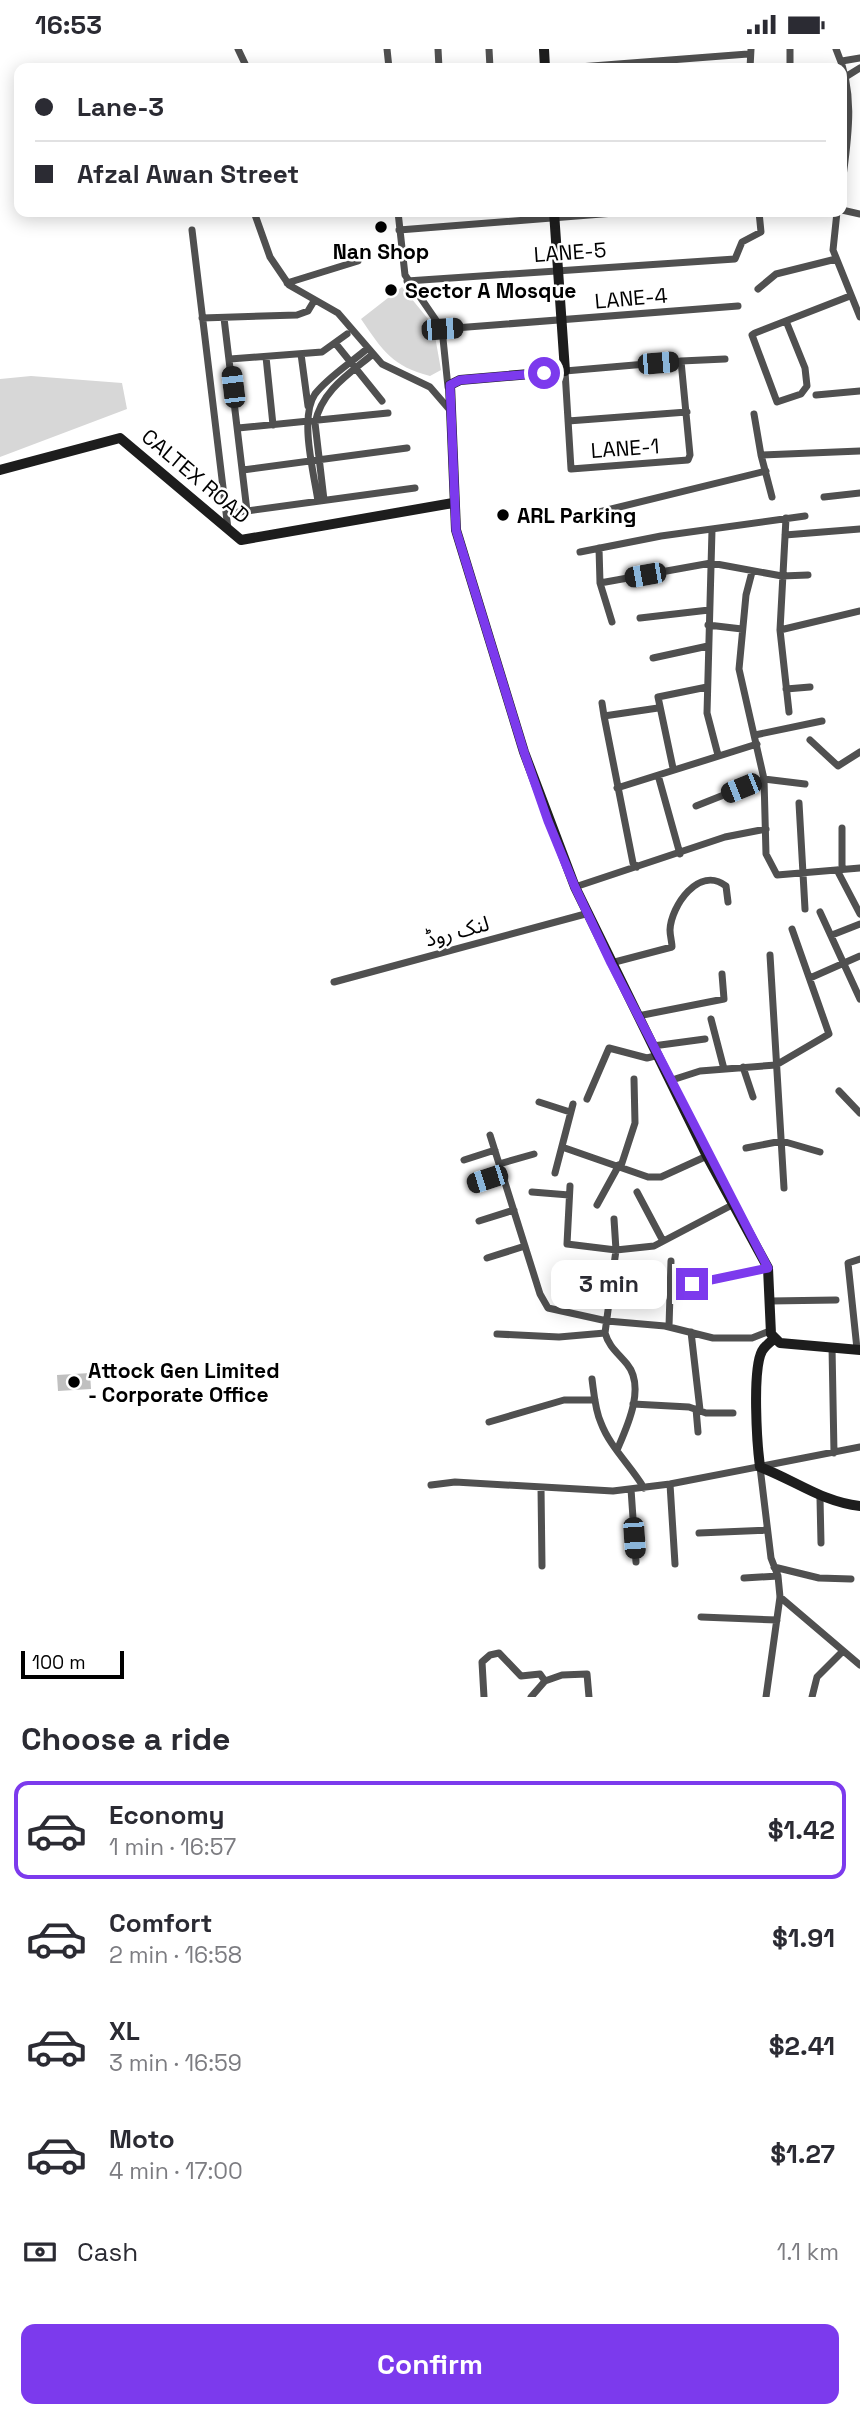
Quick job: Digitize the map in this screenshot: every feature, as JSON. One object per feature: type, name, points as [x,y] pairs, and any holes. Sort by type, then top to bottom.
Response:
[{"type":"street","points":[[836,49],[842,61],[860,58]]},
{"type":"street","points":[[624,63],[750,52]]},
{"type":"street","points":[[847,76],[860,68]]},
{"type":"street","points":[[256,217],[270,257],[287,283],[348,321],[371,351],[391,371],[430,387],[449,409]]},
{"type":"street","points":[[398,217],[407,281],[442,329],[448,389],[453,503],[458,537],[524,752],[575,887],[707,1156],[768,1268],[772,1335],[759,1362],[756,1420],[767,1530],[780,1597],[766,1697]]},
{"type":"street","points":[[399,230],[525,217]]},
{"type":"street","points":[[554,217],[568,421],[687,412],[681,361]]},
{"type":"street","name":"LANE-5","points":[[407,281],[735,259],[742,242],[761,232],[760,217]]},
{"type":"street","points":[[839,217],[833,250],[860,317]]},
{"type":"street","points":[[192,230],[228,530]]},
{"type":"street","points":[[758,289],[776,274],[836,259]]},
{"type":"street","points":[[287,283],[358,261]]},
{"type":"street","points":[[786,321],[805,367],[807,386],[801,394],[777,402],[752,335],[786,321],[854,298]]},
{"type":"street","points":[[202,318],[297,315],[308,310],[314,301]]},
{"type":"street","name":"LANE-4","points":[[442,329],[738,306]]},
{"type":"street","points":[[225,318],[247,511]]},
{"type":"street","points":[[230,359],[322,352],[347,334]]},
{"type":"street","points":[[336,344],[382,401]]},
{"type":"street","points":[[309,410],[315,395],[371,351]]},
{"type":"street","points":[[301,354],[321,501]]},
{"type":"street","points":[[266,356],[273,425]]},
{"type":"street","points":[[448,389],[460,380],[725,359]]},
{"type":"street","points":[[311,421],[327,393],[353,366]]},
{"type":"street","points":[[816,395],[860,391]]},
{"type":"street","name":"LANE-1","points":[[568,421],[571,469],[682,461],[688,460],[690,455],[687,412]]},
{"type":"street","points":[[238,429],[388,413]]},
{"type":"street","points":[[754,414],[772,497]]},
{"type":"street","name":"CALTEX ROAD","points":[[0,470],[120,438],[241,540],[453,503]]},
{"type":"street","points":[[243,470],[407,448]]},
{"type":"street","points":[[761,456],[860,451]]},
{"type":"street","points":[[595,513],[766,471]]},
{"type":"street","points":[[232,513],[415,488]]},
{"type":"street","points":[[824,497],[860,493]]},
{"type":"street","points":[[580,552],[805,516]]},
{"type":"street","points":[[786,518],[780,630],[789,712]]},
{"type":"street","points":[[785,535],[860,529]]},
{"type":"street","points":[[712,530],[707,713],[718,755]]},
{"type":"street","points":[[599,548],[600,583],[612,622]]},
{"type":"street","points":[[600,583],[711,563],[782,576],[808,575]]},
{"type":"street","points":[[752,572],[742,629],[739,669],[764,779],[766,854],[777,875],[860,868]]},
{"type":"street","points":[[640,618],[709,610]]},
{"type":"street","points":[[780,630],[860,611]]},
{"type":"street","points":[[708,625],[742,629]]},
{"type":"street","points":[[653,658],[708,646]]},
{"type":"street","points":[[673,768],[658,708],[658,697],[707,687]]},
{"type":"street","points":[[786,689],[810,687]]},
{"type":"street","points":[[602,703],[633,863],[637,867]]},
{"type":"street","points":[[604,716],[658,708]]},
{"type":"street","points":[[617,788],[718,755],[756,739],[822,721]]},
{"type":"street","points":[[810,740],[838,766],[860,752]]},
{"type":"street","points":[[658,775],[680,854]]},
{"type":"street","points":[[696,806],[764,779],[805,784]]},
{"type":"street","points":[[799,803],[805,909]]},
{"type":"street","points":[[842,828],[839,870],[860,914]]},
{"type":"street","points":[[575,887],[725,837],[766,829]]},
{"type":"street","points":[[611,963],[672,947],[670,927],[688,890],[705,879],[718,880],[726,886],[728,902]]},
{"type":"street","points":[[820,912],[859,996]]},
{"type":"street","name":"لنک روڈ","points":[[334,982],[589,913]]},
{"type":"street","points":[[832,935],[860,924]]},
{"type":"street","points":[[672,1080],[700,1071],[776,1065],[830,1034],[792,929]]},
{"type":"street","points":[[770,955],[785,1188]]},
{"type":"street","points":[[810,978],[860,956]]},
{"type":"street","points":[[638,1016],[724,999],[722,974]]},
{"type":"street","points":[[711,1019],[724,1069]]},
{"type":"street","points":[[587,1099],[609,1048],[647,1058],[656,1051],[705,1039]]},
{"type":"street","points":[[743,1067],[753,1097]]},
{"type":"street","points":[[597,1205],[620,1166],[635,1123],[634,1079]]},
{"type":"street","points":[[839,1091],[860,1112]]},
{"type":"street","points":[[539,1102],[572,1108],[555,1173]]},
{"type":"street","points":[[490,1135],[540,1294],[548,1308],[607,1321],[669,1327],[733,1339],[772,1335]]},
{"type":"street","points":[[746,1148],[782,1141],[820,1152]]},
{"type":"street","points":[[562,1147],[637,1174],[661,1177],[707,1156]]},
{"type":"street","points":[[464,1160],[495,1150]]},
{"type":"street","points":[[499,1164],[534,1154]]},
{"type":"street","points":[[471,1184],[502,1174]]},
{"type":"street","points":[[532,1192],[569,1190],[567,1244],[616,1250],[654,1245],[734,1203]]},
{"type":"street","points":[[636,1192],[663,1241]]},
{"type":"street","points":[[479,1221],[514,1210]]},
{"type":"street","points":[[614,1219],[616,1250],[605,1333],[608,1344],[631,1370],[633,1404],[632,1415],[617,1450]]},
{"type":"street","points":[[487,1258],[525,1246]]},
{"type":"street","points":[[772,1335],[780,1343],[858,1350],[856,1305],[848,1263],[860,1259]]},
{"type":"street","points":[[669,1327],[671,1261]]},
{"type":"street","points":[[692,1284],[768,1268]]},
{"type":"street","points":[[770,1301],[836,1300]]},
{"type":"street","points":[[691,1332],[698,1432]]},
{"type":"street","points":[[497,1334],[559,1337],[605,1333]]},
{"type":"street","points":[[832,1347],[834,1453]]},
{"type":"street","points":[[592,1379],[600,1422],[644,1488]]},
{"type":"street","points":[[489,1422],[564,1400],[595,1400]]},
{"type":"street","points":[[633,1404],[733,1413]]},
{"type":"street","points":[[430,1485],[455,1482],[614,1491],[670,1484],[860,1447]]},
{"type":"street","points":[[760,1467],[782,1476],[820,1498],[860,1506]]},
{"type":"street","points":[[670,1484],[675,1564]]},
{"type":"street","points":[[541,1487],[542,1566]]},
{"type":"street","points":[[631,1489],[636,1562]]},
{"type":"street","points":[[820,1498],[821,1543]]},
{"type":"street","points":[[699,1534],[767,1530]]},
{"type":"street","points":[[774,1567],[819,1578],[851,1579]]},
{"type":"street","points":[[744,1578],[778,1576]]},
{"type":"street","points":[[780,1597],[860,1665]]},
{"type":"street","points":[[701,1617],[777,1620]]},
{"type":"street","points":[[812,1697],[817,1678],[843,1651]]},
{"type":"street","points":[[484,1697],[482,1662],[490,1655],[503,1655],[506,1664],[521,1676],[540,1674],[545,1681]]},
{"type":"street","points":[[535,1696],[545,1681],[562,1675],[587,1674],[589,1697]]},
{"type":"shaded area","points":[[402,287],[433,325],[441,370],[430,376],[397,362],[361,319]]},
{"type":"shaded area","points":[[31,376],[122,383],[127,409],[0,457],[0,379]]},
{"type":"building","name":"Attock Gen Limited - Corporate Office","points":[[90,1373],[91,1389],[58,1391],[57,1375]]},
{"type":"place","name":"Nan Shop","points":[[381,227]]},
{"type":"place","name":"Sector A Mosque","points":[[391,290]]},
{"type":"place","name":"ARL Parking","points":[[503,515]]},
{"type":"place","name":"Attock Gen Limited - Corporate Office","points":[[74,1382]]},
{"type":"route","points":[[544,373],[460,380],[450,385],[448,398],[453,515],[524,752],[575,887],[707,1156],[768,1268],[692,1284]]}]
